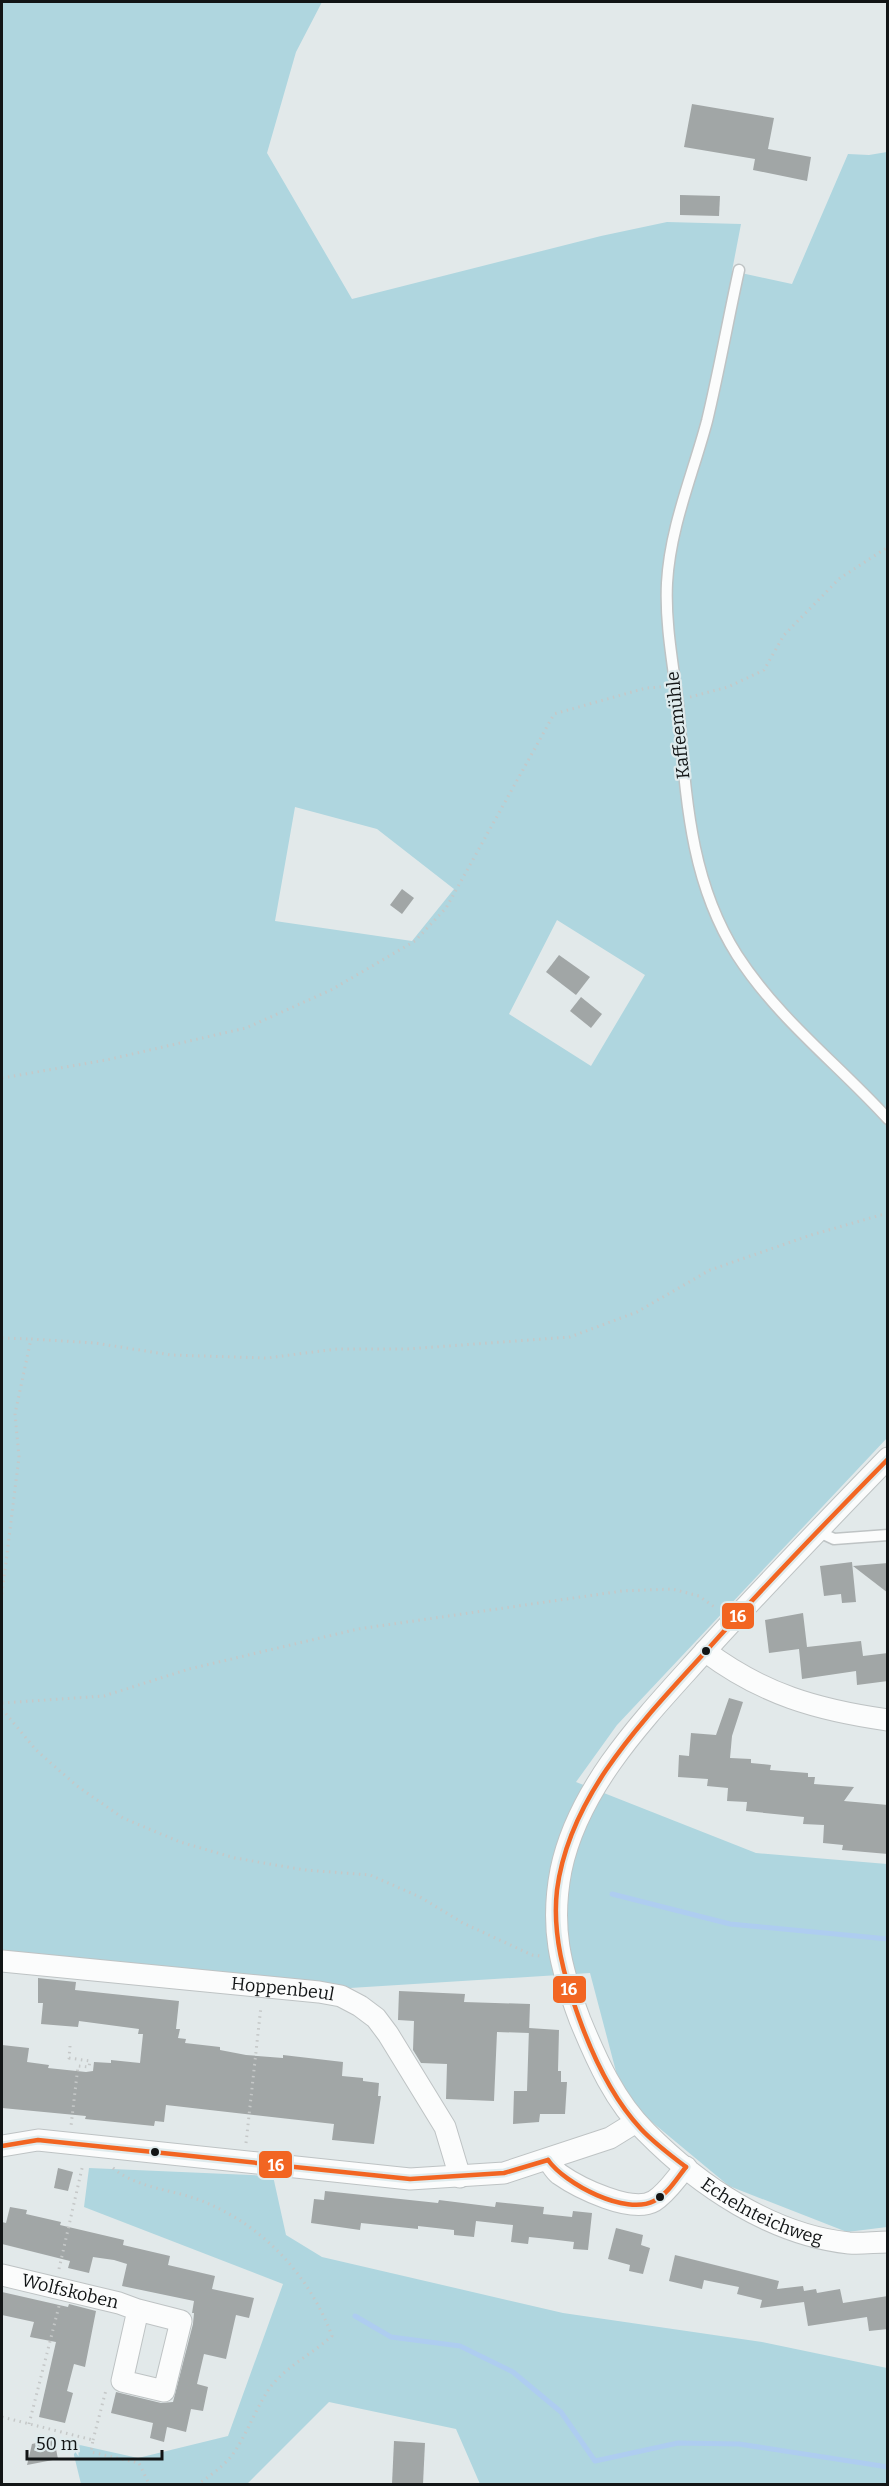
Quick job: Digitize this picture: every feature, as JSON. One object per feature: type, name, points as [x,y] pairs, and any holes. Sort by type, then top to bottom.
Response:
[{"type":"street","name":"Echelnteichweg","points":[[888,1458],[733,1620],[615,1759],[597,1784],[577,1825],[561,1869],[555,1913],[559,1959],[590,2044],[614,2090],[636,2122],[659,2145],[726,2198],[776,2222],[818,2238],[851,2243],[888,2242]]},
{"type":"street","points":[[705,1652],[731,1671],[787,1698],[849,1714],[888,1720]]},
{"type":"street","name":"Hoppenbeul","points":[[2,1961],[341,1996],[376,2018],[388,2034],[445,2127],[460,2177]]},
{"type":"street","points":[[2,2146],[38,2140],[410,2179],[504,2173],[610,2138],[636,2122]]},
{"type":"street","points":[[548,2160],[558,2173],[606,2198],[638,2206],[653,2202],[663,2194],[686,2167]]},
{"type":"street","name":"Wolfskoben","points":[[2,2275],[119,2302],[138,2310],[181,2320],[165,2391],[122,2380],[138,2310]]},
{"type":"lane","name":"Kaffeemühle","points":[[739,270],[706,421],[676,526],[667,583],[669,635],[688,821],[711,908],[736,953],[766,996],[888,1119]]},
{"type":"lane","points":[[817,1532],[834,1539],[888,1536]]},
{"type":"path","points":[[677,700],[728,687],[764,670],[784,635],[840,578],[888,547]]},
{"type":"path","points":[[2,1078],[106,1060],[246,1028],[340,985],[415,941],[446,908],[554,714],[646,688],[675,686]]},
{"type":"path","points":[[2,1338],[95,1343],[171,1355],[267,1358],[336,1349],[406,1349],[570,1337],[637,1312],[710,1270],[811,1235],[888,1213]]},
{"type":"path","points":[[2,1594],[19,1457],[15,1414],[31,1339]]},
{"type":"path","points":[[2,1703],[104,1696],[189,1669],[358,1629],[622,1591],[672,1589],[699,1596],[733,1620]]},
{"type":"path","points":[[2,1708],[36,1750],[77,1786],[123,1818],[180,1842],[235,1858],[305,1870],[370,1875],[420,1897],[463,1923],[532,1955],[559,1959]]},
{"type":"path","points":[[245,2161],[263,1987]]},
{"type":"path","points":[[70,2046],[69,2058],[90,2061],[89,2067],[78,2066],[73,2112]]},
{"type":"path","points":[[28,2424],[59,2289],[87,2145]]},
{"type":"path","points":[[112,2147],[112,2167],[124,2177],[196,2199],[251,2227],[279,2252],[307,2284],[321,2308],[332,2336],[310,2355],[286,2370],[269,2390],[232,2455],[198,2484]]},
{"type":"path","points":[[122,2380],[107,2385],[91,2452],[139,2463],[149,2484]]},
{"type":"path","points":[[2,2417],[93,2440]]},
{"type":"shaded area","points":[[2,2],[322,2],[296,52],[267,153],[352,299],[601,236],[667,222],[741,224],[732,271],[792,284],[848,154],[869,155],[887,152],[887,1438],[617,1725],[576,1782],[756,1853],[887,1864],[887,2227],[847,2232],[729,2186],[623,2098],[590,1973],[350,1988],[2,1954]],"holes":[[[295,807],[377,829],[454,889],[412,941],[275,921]],[[557,920],[645,975],[591,1066],[509,1014]]]},
{"type":"shaded area","points":[[89,2168],[273,2176],[286,2235],[322,2257],[563,2313],[762,2342],[887,2368],[887,2484],[480,2484],[456,2429],[329,2402],[247,2484],[81,2484],[71,2443],[138,2458],[228,2436],[283,2284],[84,2207]]},
{"type":"building","points":[[692,104],[774,118],[768,149],[811,157],[807,181],[753,170],[755,159],[684,147]]},
{"type":"building","points":[[680,195],[720,196],[719,216],[680,215]]},
{"type":"building","points":[[402,889],[414,898],[402,914],[390,905]]},
{"type":"building","points":[[559,955],[590,977],[576,995],[546,972]]},
{"type":"building","points":[[581,997],[602,1014],[591,1028],[570,1011]]},
{"type":"building","points":[[852,1562],[856,1602],[842,1603],[841,1594],[824,1596],[820,1566]]},
{"type":"building","points":[[888,1563],[888,1593],[853,1566]]},
{"type":"building","points":[[803,1613],[807,1647],[861,1641],[863,1656],[888,1653],[888,1681],[857,1685],[856,1671],[802,1679],[799,1649],[769,1653],[765,1620]]},
{"type":"building","points":[[729,1698],[743,1702],[732,1736],[730,1758],[751,1759],[751,1763],[771,1765],[770,1770],[808,1773],[808,1777],[815,1777],[814,1784],[854,1787],[844,1801],[888,1805],[888,1854],[842,1850],[843,1845],[823,1843],[824,1825],[803,1824],[804,1817],[746,1811],[747,1802],[727,1801],[728,1788],[707,1786],[708,1779],[678,1777],[679,1755],[689,1756],[691,1733],[716,1735]]},
{"type":"building","points":[[38,1978],[76,1982],[75,1990],[179,2001],[176,2029],[180,2029],[178,2038],[186,2039],[185,2043],[220,2047],[220,2050],[246,2055],[283,2058],[283,2055],[343,2062],[342,2076],[363,2078],[363,2081],[379,2083],[378,2096],[381,2096],[374,2144],[332,2140],[334,2124],[166,2105],[164,2122],[155,2121],[154,2126],[85,2119],[86,2116],[2,2108],[2,2045],[29,2048],[27,2062],[49,2065],[48,2068],[86,2072],[93,2071],[94,2062],[111,2063],[111,2060],[140,2063],[143,2034],[138,2034],[139,2029],[79,2021],[78,2027],[41,2024],[43,2003],[38,2003]]},
{"type":"building","points":[[399,1991],[465,1994],[464,2002],[530,2004],[529,2033],[497,2032],[494,2101],[446,2099],[447,2064],[421,2063],[413,2050],[414,2021],[398,2020]]},
{"type":"building","points":[[529,2028],[559,2030],[558,2071],[561,2071],[561,2082],[567,2082],[565,2114],[540,2114],[539,2122],[513,2124],[514,2091],[527,2091]]},
{"type":"building","points":[[58,2168],[73,2172],[68,2191],[54,2188]]},
{"type":"building","points":[[325,2191],[438,2203],[439,2200],[495,2207],[496,2202],[544,2207],[543,2214],[572,2217],[573,2211],[592,2213],[588,2250],[573,2249],[574,2242],[549,2239],[529,2237],[528,2244],[511,2242],[513,2225],[476,2221],[474,2237],[454,2235],[454,2230],[418,2226],[418,2229],[361,2223],[360,2230],[311,2223],[314,2199],[324,2200]]},
{"type":"building","points":[[10,2207],[27,2210],[26,2214],[61,2222],[60,2225],[124,2240],[123,2245],[170,2256],[168,2265],[215,2276],[212,2289],[254,2298],[249,2318],[236,2315],[226,2359],[204,2354],[197,2384],[208,2387],[203,2411],[191,2409],[186,2432],[167,2427],[164,2442],[150,2438],[153,2423],[111,2413],[116,2392],[161,2403],[173,2402],[193,2324],[194,2301],[122,2286],[127,2264],[114,2260],[93,2257],[89,2273],[68,2268],[70,2261],[2,2244],[2,2222],[6,2223]]},
{"type":"building","points":[[616,2228],[643,2235],[641,2245],[650,2248],[643,2274],[629,2271],[630,2265],[608,2259]]},
{"type":"building","points":[[675,2255],[779,2281],[777,2289],[803,2286],[804,2291],[816,2289],[817,2293],[840,2289],[843,2303],[888,2296],[888,2329],[869,2331],[867,2317],[808,2326],[804,2302],[760,2308],[762,2300],[737,2294],[739,2287],[704,2280],[702,2289],[669,2281]]},
{"type":"building","points":[[2,2292],[96,2311],[85,2367],[74,2364],[67,2391],[73,2393],[65,2423],[39,2417],[56,2342],[30,2337],[34,2322],[2,2315]]},
{"type":"building","points":[[54,2439],[58,2459],[27,2465],[32,2444]]},
{"type":"building","points":[[394,2441],[425,2443],[423,2484],[392,2484]]},
{"type":"waterway","points":[[612,1894],[730,1924],[888,1939]]},
{"type":"waterway","points":[[355,2316],[391,2337],[460,2346],[513,2372],[561,2412],[595,2461],[678,2443],[739,2444],[888,2467]]},
{"type":"transit line","name":"16","points":[[686,2167],[651,2139],[621,2104],[597,2062],[585,2033],[560,1955],[556,1923],[557,1890],[565,1853],[578,1818],[596,1785],[641,1724],[758,1594],[888,1459]]},
{"type":"transit line","name":"16","points":[[2,2146],[38,2140],[410,2179],[504,2173],[548,2160]]},
{"type":"transit line","name":"16","points":[[548,2160],[568,2179],[597,2195],[613,2201],[642,2205],[659,2198],[686,2167]]}]
